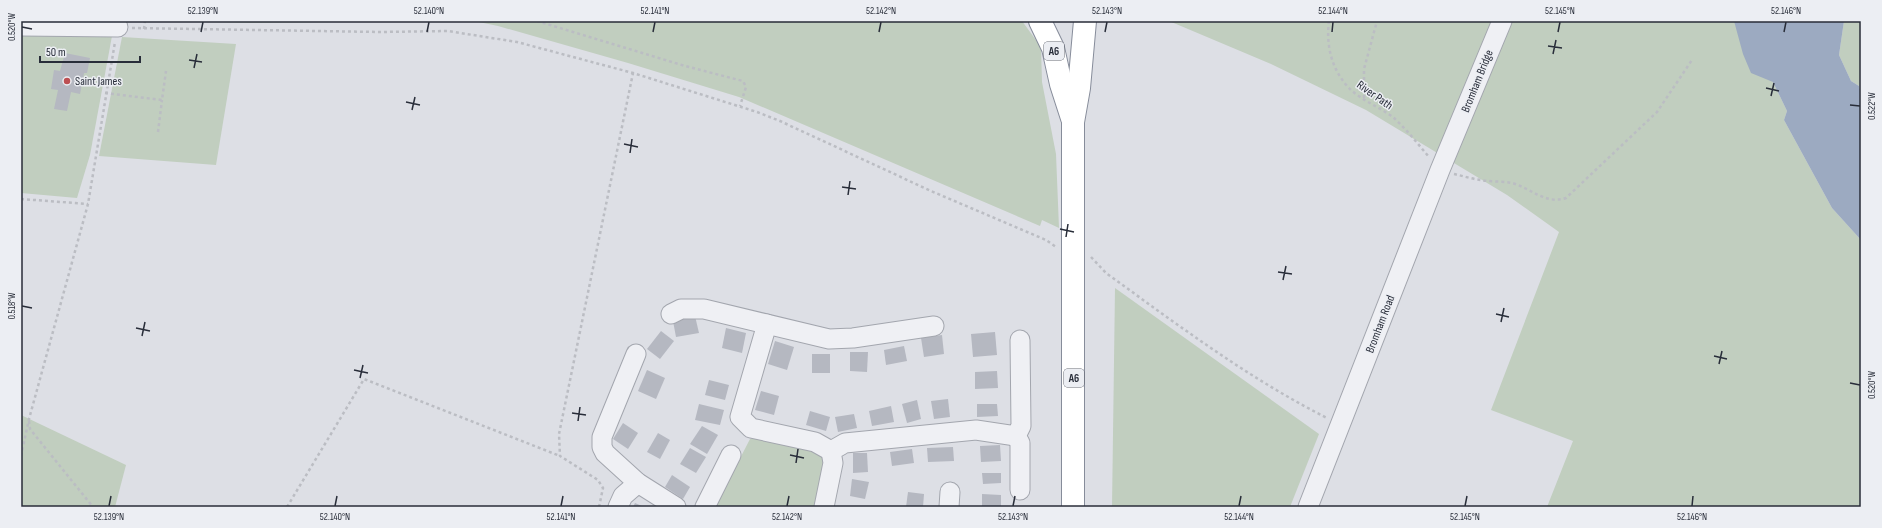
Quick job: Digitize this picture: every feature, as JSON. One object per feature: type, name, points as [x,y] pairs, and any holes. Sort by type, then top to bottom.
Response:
[{"type":"highway","name":"A6","points":[[1040,21],[1054,48],[1061,84],[1074,122]]},
{"type":"highway","name":"A6","points":[[1074,507],[1074,122],[1079,88],[1085,21]]},
{"type":"street","name":"Bromham Bridge","points":[[1453,140],[1502,21]]},
{"type":"street","points":[[21,26],[66,24],[118,27]]},
{"type":"street","name":"Bromham Road","points":[[1308,507],[1340,425],[1445,171],[1453,140]]},
{"type":"street","points":[[671,314],[681,309],[704,309],[829,339],[853,338],[934,326]]},
{"type":"street","points":[[767,324],[740,416],[751,428],[814,442],[831,450]]},
{"type":"street","points":[[1016,436],[1021,426],[1020,340]]},
{"type":"street","points":[[636,354],[602,437],[602,447],[605,453],[638,483],[676,507]]},
{"type":"street","points":[[831,450],[845,443],[976,430],[1016,436]]},
{"type":"street","points":[[1016,436],[1020,443],[1020,490]]},
{"type":"street","points":[[824,507],[834,463],[831,450]]},
{"type":"street","points":[[705,507],[731,455]]},
{"type":"street","points":[[618,507],[624,496],[638,483]]},
{"type":"path","points":[[144,29],[145,21]]},
{"type":"path","points":[[537,21],[685,66],[742,81],[746,87],[740,106]]},
{"type":"path","name":"River Path","points":[[1329,21],[1329,50],[1334,67],[1349,87],[1393,118],[1408,131],[1445,171]]},
{"type":"path","points":[[1364,98],[1364,70],[1377,21]]},
{"type":"path","points":[[21,456],[29,419],[88,204],[105,93],[118,27],[144,29],[380,32],[448,31],[517,42],[633,73],[740,106],[780,121],[862,160],[1050,243]]},
{"type":"path","points":[[1445,171],[1482,180],[1510,183],[1525,188],[1544,198],[1560,200],[1566,198],[1657,112],[1692,60]]},
{"type":"path","points":[[158,132],[166,71]]},
{"type":"path","points":[[560,456],[559,434],[633,73]]},
{"type":"path","points":[[105,93],[162,100]]},
{"type":"path","points":[[21,199],[88,204]]},
{"type":"path","points":[[1089,254],[1106,273],[1229,361],[1289,399],[1340,425]]},
{"type":"path","points":[[286,507],[364,379],[560,456],[598,480],[603,488],[599,507]]},
{"type":"path","points":[[29,419],[30,428],[93,507]]},
{"type":"green space","points":[[170,21],[409,21],[250,23]]},
{"type":"green space","points":[[474,21],[1022,21],[1041,47],[1042,82],[1056,154],[1059,228],[1042,220],[1040,226],[739,97],[628,63],[498,26]]},
{"type":"green space","points":[[1169,21],[1734,21],[1739,34],[1773,82],[1787,111],[1784,120],[1832,208],[1861,240],[1861,507],[1547,507],[1573,441],[1491,410],[1559,232],[1507,195],[1366,110],[1271,64]]},
{"type":"green space","points":[[1844,21],[1861,21],[1861,93],[1859,86],[1851,81],[1839,55]]},
{"type":"green space","points":[[21,32],[112,36],[90,155],[77,198],[21,193]]},
{"type":"green space","points":[[122,37],[236,44],[216,165],[99,156]]},
{"type":"green space","points":[[1115,288],[1319,434],[1290,507],[1112,507]]},
{"type":"green space","points":[[21,415],[126,465],[115,507],[21,507]]},
{"type":"green space","points":[[761,435],[825,454],[816,507],[715,507],[750,439]]},
{"type":"water","points":[[1734,21],[1844,21],[1839,55],[1851,81],[1859,86],[1861,93],[1861,240],[1832,208],[1784,120],[1787,111],[1773,82],[1751,73],[1743,54]]},
{"type":"building","name":"Saint James","points":[[65,53],[90,58],[87,73],[84,73],[80,94],[71,92],[67,111],[54,109],[58,90],[51,89],[54,70],[60,71]]},
{"type":"building","points":[[695,316],[699,333],[676,337],[673,321]]},
{"type":"building","points":[[726,328],[746,333],[742,353],[722,348]]},
{"type":"building","points":[[661,331],[674,341],[660,359],[647,349]]},
{"type":"building","points":[[995,332],[997,355],[973,357],[971,334]]},
{"type":"building","points":[[942,335],[944,354],[924,357],[921,338]]},
{"type":"building","points":[[775,341],[794,347],[787,370],[768,364]]},
{"type":"building","points":[[904,346],[907,361],[886,365],[884,350]]},
{"type":"building","points":[[850,352],[868,352],[867,372],[850,371]]},
{"type":"building","points":[[812,354],[830,354],[830,373],[812,373]]},
{"type":"building","points":[[647,370],[665,378],[656,399],[638,391]]},
{"type":"building","points":[[997,371],[998,388],[975,389],[975,372]]},
{"type":"building","points":[[709,380],[729,385],[725,400],[705,395]]},
{"type":"building","points":[[761,391],[779,396],[774,415],[755,410]]},
{"type":"building","points":[[948,399],[950,417],[934,419],[931,401]]},
{"type":"building","points":[[917,400],[921,419],[907,423],[902,404]]},
{"type":"building","points":[[699,404],[724,410],[720,425],[695,420]]},
{"type":"building","points":[[977,404],[997,404],[998,416],[977,417]]},
{"type":"building","points":[[891,406],[894,422],[872,426],[869,411]]},
{"type":"building","points":[[810,411],[830,417],[826,431],[806,425]]},
{"type":"building","points":[[854,414],[857,428],[838,432],[835,417]]},
{"type":"building","points":[[623,423],[638,433],[628,449],[613,439]]},
{"type":"building","points":[[702,426],[718,435],[707,454],[690,444]]},
{"type":"building","points":[[658,433],[670,440],[660,459],[647,452]]},
{"type":"building","points":[[1000,445],[1001,461],[981,462],[980,446]]},
{"type":"building","points":[[953,447],[954,461],[928,462],[927,448]]},
{"type":"building","points":[[690,448],[706,457],[696,473],[680,464]]},
{"type":"building","points":[[912,449],[914,463],[892,466],[890,452]]},
{"type":"building","points":[[853,453],[867,453],[868,472],[853,473]]},
{"type":"building","points":[[982,473],[1001,473],[1001,483],[983,484]]},
{"type":"building","points":[[672,475],[690,487],[683,499],[665,487]]},
{"type":"building","points":[[852,479],[869,482],[865,499],[850,496]]},
{"type":"building","points":[[908,492],[924,494],[923,507],[906,507]]},
{"type":"building","points":[[982,494],[1001,495],[1001,507],[982,507]]},
{"type":"building","points":[[635,503],[644,507],[633,507]]},
{"type":"place","name":"Saint James","points":[[67,81]]}]
